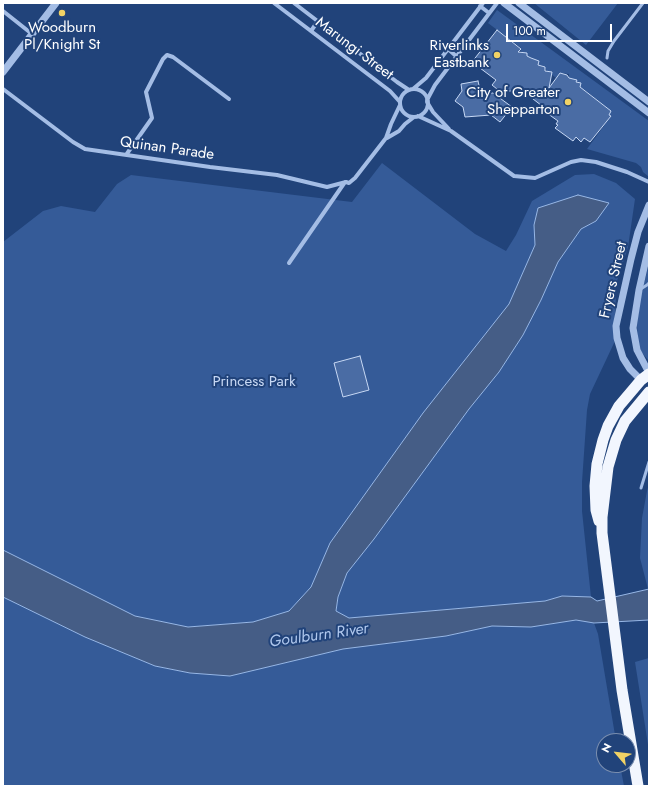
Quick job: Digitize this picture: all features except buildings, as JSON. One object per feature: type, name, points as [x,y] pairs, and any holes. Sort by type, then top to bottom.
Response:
[{"type":"highway","points":[[602,533],[596,510],[595,497],[595,477],[598,454],[608,426],[615,412],[647,378]]},
{"type":"highway","points":[[638,786],[622,690],[602,533],[602,517],[606,477],[611,453],[625,421],[649,392]]},
{"type":"street","points":[[3,72],[56,3]]},
{"type":"street","name":"Marungi Street","points":[[274,3],[390,91],[400,104]]},
{"type":"street","name":"Marungi Street","points":[[294,3],[397,82],[411,89]]},
{"type":"street","points":[[386,138],[400,131],[405,124],[425,111],[427,101],[434,85],[497,3]]},
{"type":"street","points":[[504,3],[649,113]]},
{"type":"street","points":[[519,3],[649,102]]},
{"type":"street","points":[[288,263],[346,182],[349,184],[355,178],[386,138],[403,94],[426,78],[482,5],[489,13]]},
{"type":"street","points":[[3,11],[32,34]]},
{"type":"street","points":[[311,31],[318,21]]},
{"type":"street","points":[[448,49],[456,56]]},
{"type":"street","points":[[126,155],[152,118],[146,92],[163,59],[167,55],[174,57],[229,99]]},
{"type":"street","points":[[596,73],[601,65]]},
{"type":"street","name":"Quinan Parade","points":[[3,89],[79,146],[126,155],[277,175],[326,187],[346,182]]},
{"type":"street","points":[[411,89],[416,89],[423,93],[433,112],[451,131],[514,176],[535,178],[571,162],[589,160],[627,172],[649,182]]},
{"type":"street","points":[[400,104],[401,109],[407,115],[417,116],[451,131]]},
{"type":"street","name":"Fryers Street","points":[[647,378],[630,369],[623,358],[617,338],[616,326],[634,245],[649,205]]},
{"type":"street","name":"Fryers Street","points":[[647,378],[634,340],[634,320],[638,290],[649,246]]},
{"type":"lane","points":[[608,58],[608,51],[614,41],[643,3]]},
{"type":"lane","points":[[638,290],[647,286],[649,283]]},
{"type":"lane","points":[[641,488],[649,462]]},
{"type":"green space","points":[[534,3],[618,3],[586,45]]},
{"type":"green space","points":[[497,10],[649,121],[649,177],[636,163],[587,149],[611,116],[609,115],[611,111],[586,91],[579,89],[581,83],[576,82],[577,80],[569,78],[569,74],[560,73],[556,78],[551,74],[551,72],[543,68],[543,66],[538,65],[539,61],[527,56],[527,53],[523,53],[520,50],[521,48],[488,23]]},
{"type":"green space","name":"Princess Park","points":[[382,163],[475,234],[506,251],[516,235],[532,201],[575,175],[594,174],[616,183],[635,199],[628,247],[616,284],[615,341],[590,394],[587,410],[582,482],[582,511],[591,597],[562,596],[545,601],[349,618],[336,612],[338,597],[347,573],[374,539],[469,409],[499,372],[523,335],[558,262],[581,229],[596,221],[534,225],[535,245],[509,304],[423,413],[330,543],[311,587],[289,611],[253,622],[188,627],[135,616],[3,550],[3,242],[43,211],[61,206],[95,212],[117,184],[131,175],[352,202]]},
{"type":"green space","points":[[649,264],[649,361],[642,353],[638,345],[637,325],[640,299]]},
{"type":"green space","points":[[649,484],[648,589],[640,558],[642,518]]},
{"type":"green space","points":[[3,597],[85,637],[155,666],[190,673],[230,676],[343,649],[446,636],[492,626],[531,627],[576,620],[594,623],[598,634],[615,733],[596,733],[596,773],[622,773],[624,786],[3,786]]},
{"type":"green space","points":[[649,658],[649,751],[635,662]]},
{"type":"water","name":"Goulburn River","points":[[578,195],[609,203],[596,221],[581,229],[558,262],[523,335],[499,372],[469,409],[374,539],[347,573],[338,597],[336,611],[349,618],[545,601],[562,596],[591,597],[597,601],[649,589],[649,620],[594,623],[576,620],[531,627],[492,626],[446,636],[343,649],[230,676],[190,673],[155,666],[85,637],[3,597],[3,550],[135,616],[188,627],[253,622],[289,611],[311,587],[330,543],[423,413],[509,304],[535,245],[534,225],[538,208]]},
{"type":"place","name":"Woodburn Pl/Knight St","points":[[62,13]]},
{"type":"place","name":"Riverlinks Eastbank","points":[[497,55]]},
{"type":"place","name":"City of Greater Shepparton","points":[[568,102]]}]
